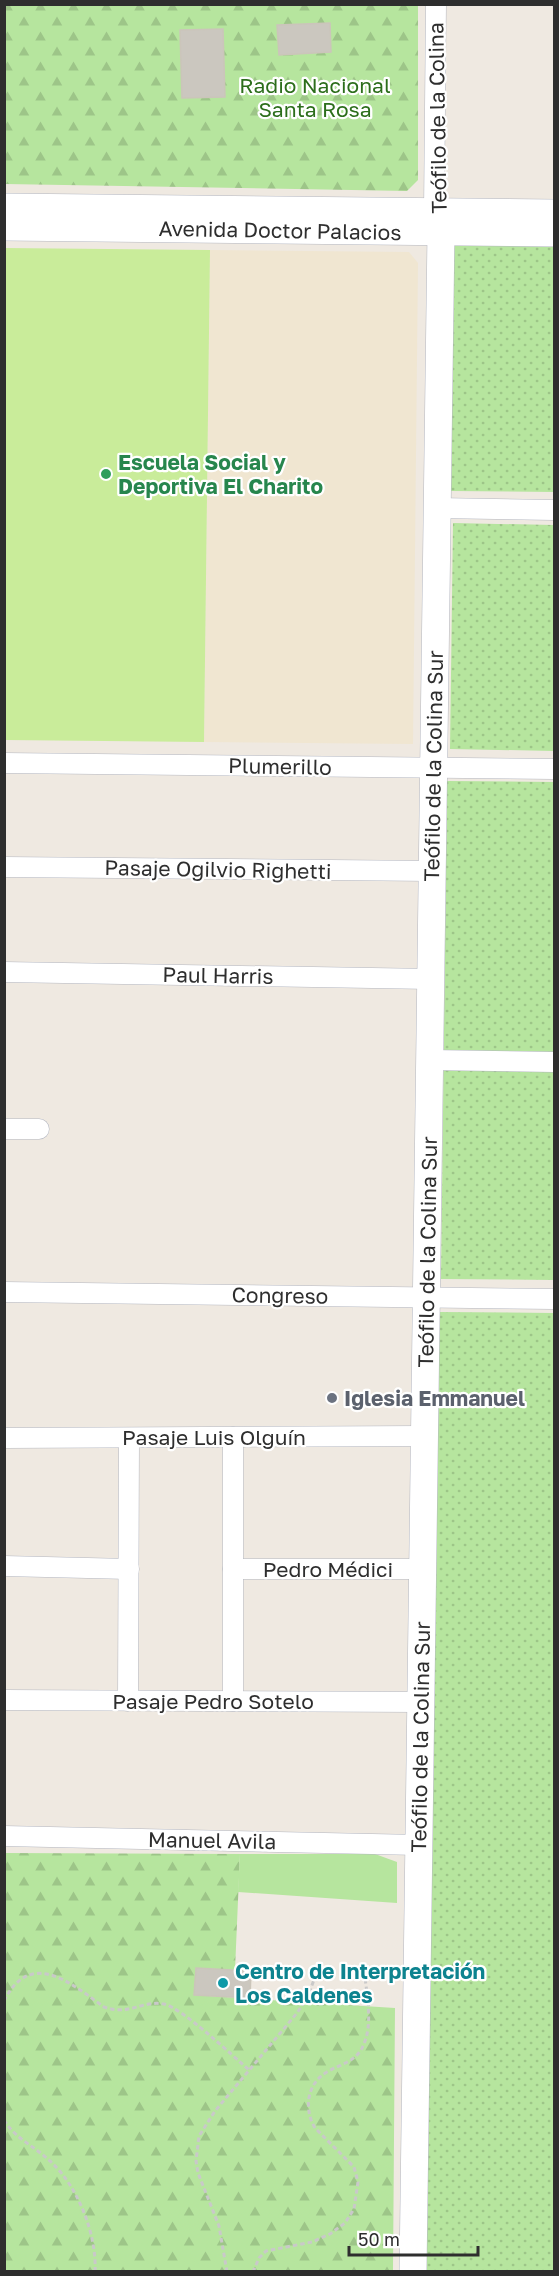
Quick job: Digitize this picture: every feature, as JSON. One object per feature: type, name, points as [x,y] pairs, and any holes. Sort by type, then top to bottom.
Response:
[{"type":"street","name":"Teófilo de la Colina","points":[[436,4],[437,221]]},
{"type":"street","name":"Avenida Doctor Palacios","points":[[4,207],[437,221],[555,233]]},
{"type":"street","name":"Avenida Doctor Palacios","points":[[4,227],[437,221],[555,213]]},
{"type":"street","name":"Teófilo de la Colina Sur","points":[[413,2271],[437,508],[437,221]]},
{"type":"street","points":[[437,508],[555,510]]},
{"type":"street","name":"Plumerillo","points":[[4,764],[555,769]]},
{"type":"street","name":"Pasaje Ogilvio Righetti","points":[[4,867],[432,871]]},
{"type":"street","name":"Paul Harris","points":[[4,972],[431,979]]},
{"type":"street","points":[[429,1060],[555,1062]]},
{"type":"street","points":[[4,1129],[39,1129]]},
{"type":"street","name":"Congreso","points":[[4,1292],[555,1299]]},
{"type":"street","name":"Pasaje Luis Olguín","points":[[4,1438],[424,1436]]},
{"type":"street","points":[[128,1701],[129,1437]]},
{"type":"street","points":[[232,1437],[233,1701]]},
{"type":"street","points":[[4,1566],[129,1569]]},
{"type":"street","name":"Pedro Médici","points":[[233,1569],[423,1569]]},
{"type":"street","name":"Pasaje Pedro Sotelo","points":[[4,1700],[421,1702]]},
{"type":"street","name":"Manuel Avila","points":[[4,1836],[419,1845]]},
{"type":"path","points":[[227,2271],[219,2226],[198,2173],[197,2148],[205,2124],[297,2013],[308,1996],[320,1966]]},
{"type":"path","points":[[253,2271],[259,2258],[266,2251],[312,2242],[330,2234],[345,2223],[354,2209],[358,2182],[354,2167],[315,2128],[307,2105],[312,2088],[321,2076],[352,2059],[364,2044],[368,2025],[364,1968]]},
{"type":"path","points":[[4,2001],[23,1979],[41,1973],[60,1977],[112,2010],[165,2004],[180,2012],[249,2070]]},
{"type":"path","points":[[4,2120],[14,2132],[53,2164],[70,2186],[88,2227],[94,2253],[95,2271]]},
{"type":"shaded area","points":[[210,250],[409,252],[418,263],[413,744],[204,742]]},
{"type":"green space","name":"Radio Nacional Santa Rosa","points":[[5,5],[418,5],[418,180],[407,191],[5,184]]},
{"type":"green space","points":[[453,244],[554,244],[554,492],[451,491]]},
{"type":"green space","name":"Escuela Social y Deportiva El Charito","points":[[5,248],[210,250],[204,742],[5,740]]},
{"type":"green space","points":[[453,523],[554,525],[554,751],[450,749]]},
{"type":"green space","points":[[447,781],[554,782],[554,1280],[441,1279]]},
{"type":"green space","points":[[439,1312],[554,1313],[554,2271],[426,2272]]},
{"type":"green space","points":[[5,1853],[240,1854],[235,1970],[196,1968],[194,1995],[395,2008],[393,2271],[5,2272]]},
{"type":"green space","points":[[240,1854],[375,1854],[397,1862],[397,1903],[238,1892]]},
{"type":"building","points":[[330,23],[331,52],[279,55],[277,25]]},
{"type":"building","points":[[223,29],[225,97],[182,98],[180,30]]},
{"type":"building","name":"Centro de Interpretación Los Caldenes","points":[[196,1968],[251,1971],[250,1998],[194,1995]]},
{"type":"place","name":"Escuela Social y Deportiva El Charito","points":[[106,474]]},
{"type":"place","name":"Iglesia Emmanuel","points":[[332,1398]]},
{"type":"place","name":"Centro de Interpretación Los Caldenes","points":[[223,1983]]}]
